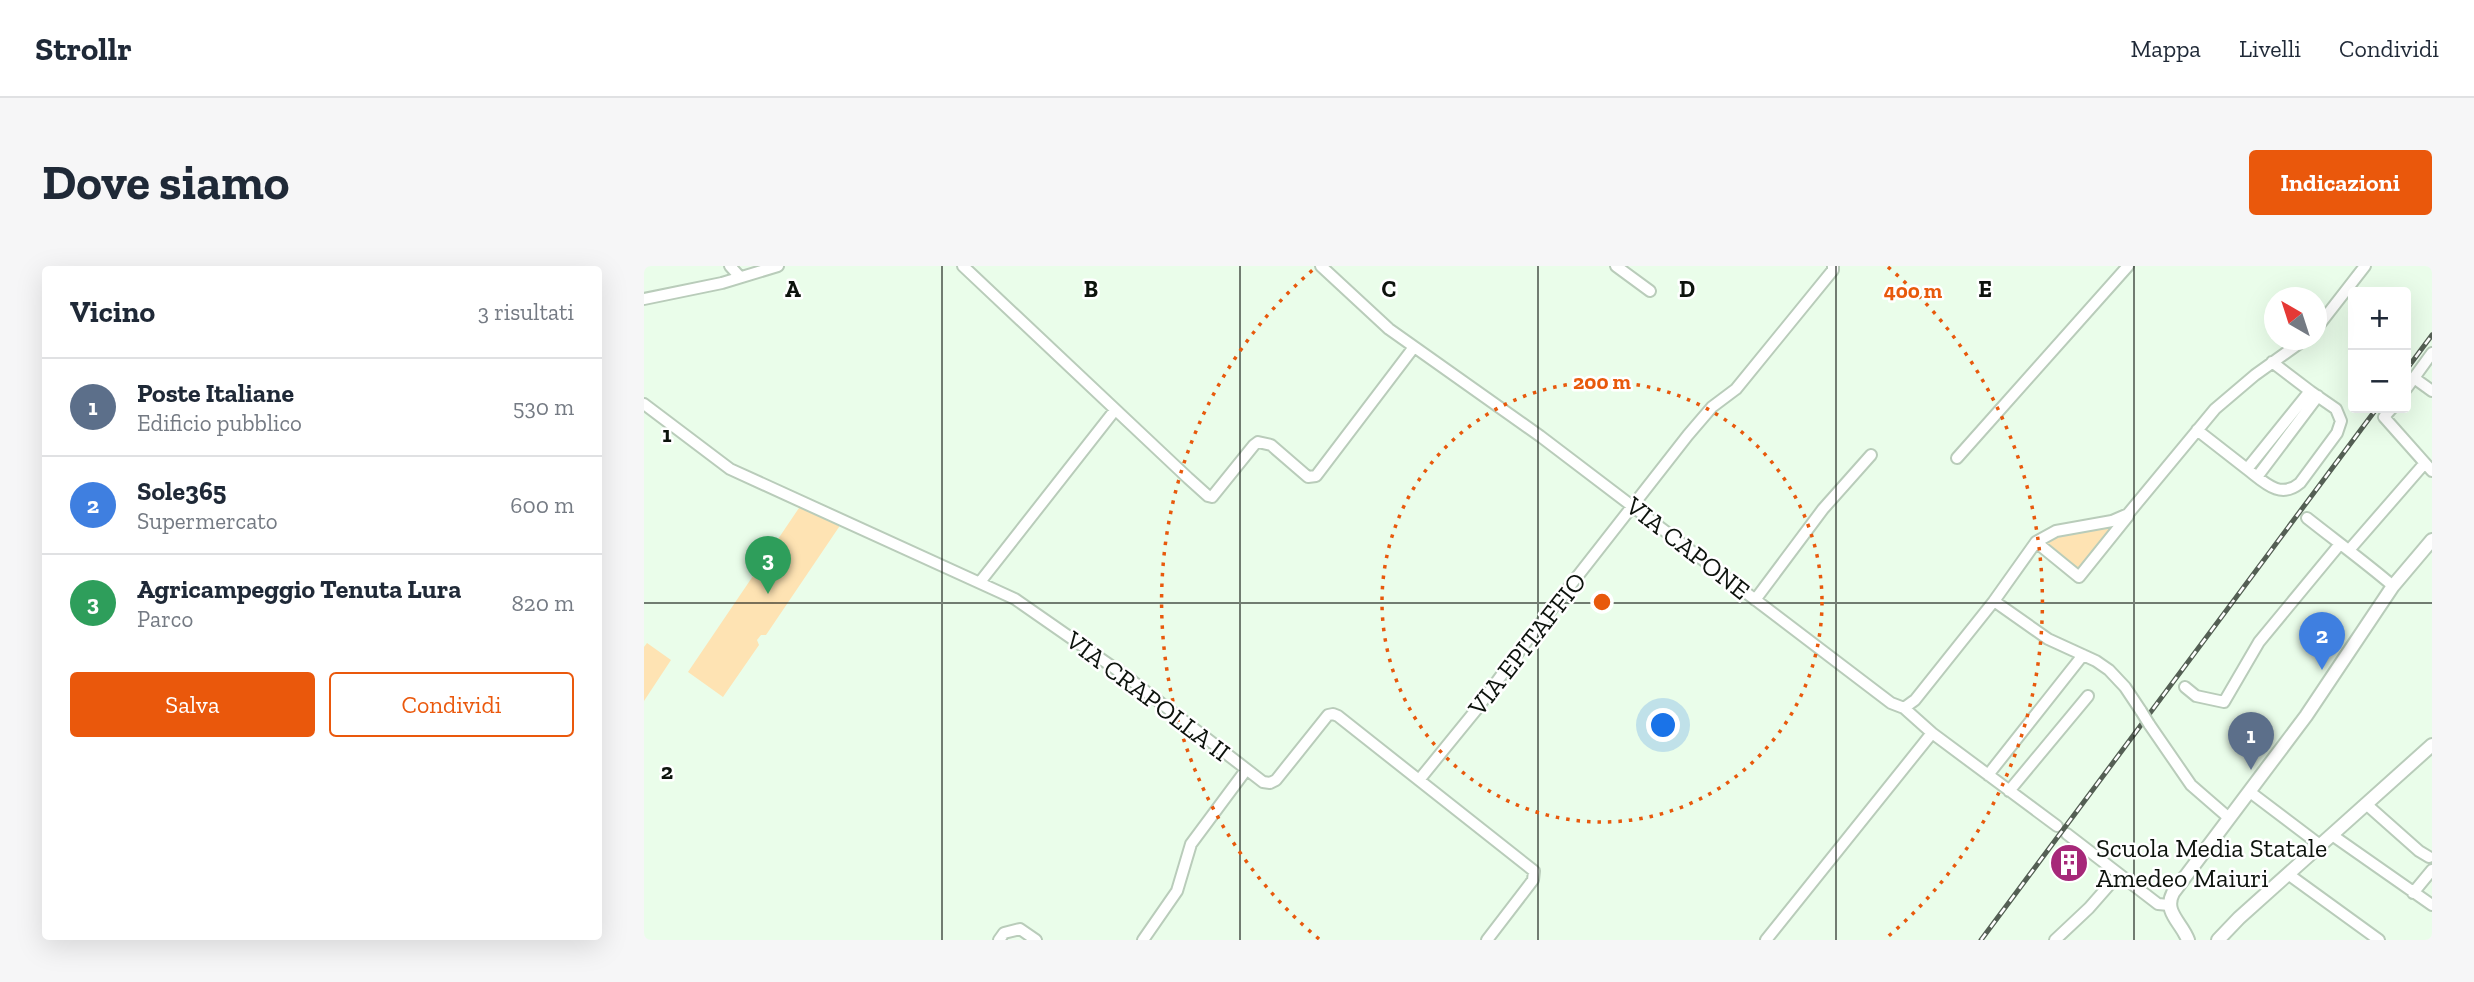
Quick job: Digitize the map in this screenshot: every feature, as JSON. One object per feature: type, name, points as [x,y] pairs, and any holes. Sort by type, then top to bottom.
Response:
[{"type":"main road","points":[[2198,940],[2187,936],[2173,915],[2169,905],[2173,893],[2306,716],[2393,586],[2430,547]]},
{"type":"main road","points":[[2208,940],[2239,918],[2432,745]]},
{"type":"main road","points":[[2223,939],[2239,918]]},
{"type":"street","points":[[730,266],[740,277]]},
{"type":"street","points":[[644,299],[722,283],[778,266]]},
{"type":"street","points":[[964,266],[1115,410],[1212,497],[1258,442],[1271,445],[1312,478],[1413,347]]},
{"type":"street","name":"VIA CAPONE","points":[[1321,266],[1380,322],[1511,414],[1895,706],[1904,708],[1932,733],[2056,826]]},
{"type":"street","points":[[1616,266],[1650,291]]},
{"type":"street","name":"VIA EPITAFFIO","points":[[1419,780],[1704,415],[1736,389],[1834,266]]},
{"type":"street","points":[[1957,458],[2127,266]]},
{"type":"street","points":[[2327,314],[2365,266]]},
{"type":"street","points":[[2036,542],[2079,577],[2222,402],[2289,350]]},
{"type":"street","points":[[2411,382],[2432,353]]},
{"type":"street","points":[[2197,430],[2273,489],[2280,491],[2294,488],[2300,483],[2340,427],[2341,421],[2336,409],[2272,362]]},
{"type":"street","points":[[2414,378],[2432,391]]},
{"type":"street","points":[[2247,469],[2314,393]]},
{"type":"street","points":[[2257,477],[2314,393]]},
{"type":"street","name":"VIA CRAPOLLA II","points":[[644,404],[730,469],[980,582],[1028,607],[1127,677],[1263,782],[1276,780],[1328,716],[1333,714],[1534,871],[1533,880],[1487,940]]},
{"type":"street","points":[[980,582],[1115,410]]},
{"type":"street","points":[[2185,687],[2196,696],[2224,702],[2259,642],[2345,547],[2428,468],[2384,417],[2388,413]]},
{"type":"street","points":[[1755,600],[1823,509],[1871,455]]},
{"type":"street","points":[[1904,708],[1915,700],[1994,601],[2036,542],[2056,531],[2119,519],[2132,510]]},
{"type":"street","points":[[2307,518],[2393,586]]},
{"type":"street","points":[[1994,601],[2048,639],[2083,655],[2115,675],[2191,785],[2229,818]]},
{"type":"street","points":[[1987,775],[2083,655]]},
{"type":"street","points":[[2009,791],[2088,696]]},
{"type":"street","points":[[1766,940],[1932,733]]},
{"type":"street","points":[[1143,940],[1177,891],[1191,844],[1246,770]]},
{"type":"street","points":[[2250,792],[2320,845]]},
{"type":"street","points":[[2366,804],[2419,851],[2431,856]]},
{"type":"street","points":[[2067,834],[2158,904],[2169,905]]},
{"type":"street","points":[[2332,835],[2432,905]]},
{"type":"street","points":[[2413,892],[2432,870]]},
{"type":"street","points":[[2055,940],[2089,908],[2118,874]]},
{"type":"street","points":[[2288,874],[2379,940]]},
{"type":"street","points":[[999,940],[1004,933],[1020,929],[1035,940]]},
{"type":"shaded area","points":[[801,505],[839,522],[839,527],[766,635],[761,635],[757,640],[759,645],[723,697],[688,672]]},
{"type":"shaded area","points":[[2116,525],[2078,573],[2042,544],[2051,539]]},
{"type":"shaded area","points":[[647,643],[671,660],[644,701],[644,647]]},
{"type":"railway","points":[[2411,363],[2432,335]]},
{"type":"railway","points":[[1981,940],[2373,413]]},
{"type":"place","name":"Agricampeggio Tenuta Lura","points":[[768,594]]},
{"type":"place","name":"Sole365","points":[[2322,670]]},
{"type":"place","name":"Poste Italiane","points":[[2251,770]]},
{"type":"place","name":"Scuola Media Statale Amedeo Maiuri","points":[[2069,863]]}]
